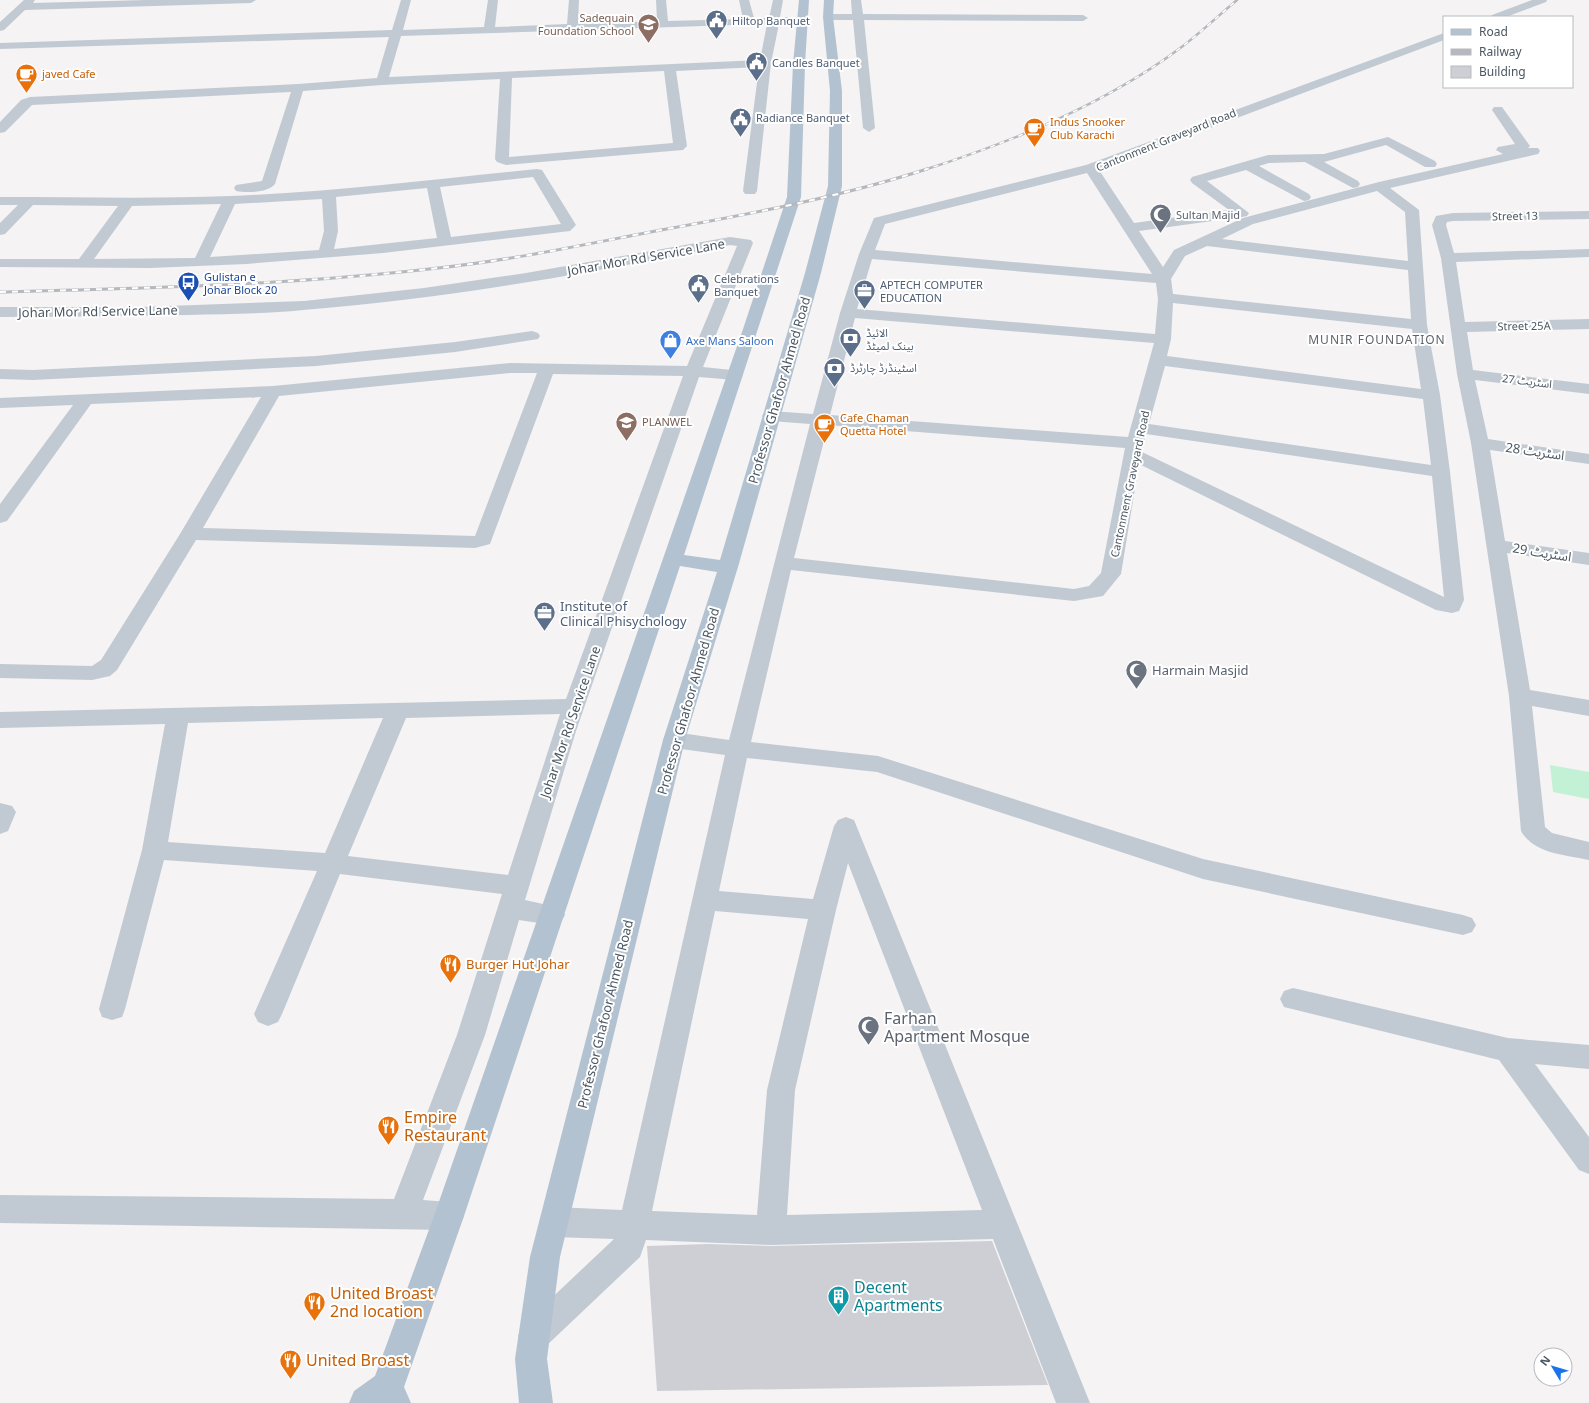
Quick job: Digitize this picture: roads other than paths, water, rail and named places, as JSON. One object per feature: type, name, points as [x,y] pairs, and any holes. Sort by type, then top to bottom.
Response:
[{"type":"main road","name":"Professor Ghafoor Ahmed Road","points":[[536,1403],[531,1358],[545,1257],[674,740],[728,567],[813,272],[835,186],[836,91],[828,8]]},
{"type":"main road","points":[[382,1398],[449,1216],[794,197],[804,10]]},
{"type":"main road","points":[[672,559],[728,567]]},
{"type":"street","points":[[0,28],[27,3],[251,0]]},
{"type":"street","points":[[382,81],[406,0]]},
{"type":"street","points":[[489,30],[493,0]]},
{"type":"street","points":[[572,27],[574,0]]},
{"type":"street","points":[[661,0],[663,24]]},
{"type":"street","points":[[744,0],[749,21]]},
{"type":"street","points":[[750,191],[765,63],[778,0]]},
{"type":"street","points":[[856,0],[869,128]]},
{"type":"street","points":[[1499,16],[1542,0]]},
{"type":"street","points":[[828,8],[857,16],[950,11],[1083,18]]},
{"type":"street","points":[[0,46],[775,20],[804,10]]},
{"type":"street","name":"Cantonment Graveyard Road","points":[[783,563],[1074,595],[1096,591],[1111,574],[1136,442],[1160,360],[1167,298],[1163,279],[1091,168],[1443,36]]},
{"type":"street","points":[[0,129],[25,103],[30,101],[298,88],[382,81],[765,63]]},
{"type":"street","points":[[506,75],[502,159],[506,161],[680,146],[670,68]]},
{"type":"street","points":[[0,193],[38,195],[118,194],[264,186],[268,184],[298,88]]},
{"type":"street","points":[[1130,228],[1242,213],[1430,164],[1523,146],[1498,110]]},
{"type":"street","points":[[1242,213],[1197,180],[1268,159],[1304,157],[1324,158],[1388,141],[1430,164]]},
{"type":"street","points":[[866,254],[1163,279],[1179,253],[1248,221],[1379,186],[1532,151]]},
{"type":"street","points":[[1304,157],[1353,184]]},
{"type":"street","points":[[1247,165],[1304,197]]},
{"type":"street","points":[[534,1336],[629,1246],[738,749],[783,563],[848,313],[866,254],[879,221],[1091,168]]},
{"type":"street","points":[[0,201],[128,202],[230,200],[329,194],[539,173],[570,225],[565,228],[325,254],[200,262],[83,264],[0,263]]},
{"type":"street","points":[[433,184],[445,242]]},
{"type":"street","points":[[1136,442],[1444,605],[1452,606],[1454,600],[1441,472],[1431,395],[1419,324],[1412,210],[1379,186]]},
{"type":"street","points":[[325,254],[331,231],[329,194]]},
{"type":"street","points":[[200,262],[230,200]]},
{"type":"street","points":[[0,231],[29,202]]},
{"type":"street","points":[[83,264],[128,202]]},
{"type":"street","name":"Street 13","points":[[1448,258],[1439,225],[1441,219],[1453,217],[1589,215]]},
{"type":"street","name":"Johar Mor Rd Service Lane","points":[[0,312],[74,313],[232,309],[320,304],[509,281],[618,263],[730,241],[746,243],[726,286],[693,371],[574,706],[512,897],[470,1035],[403,1214]]},
{"type":"street","points":[[1205,241],[1416,266]]},
{"type":"street","points":[[1589,253],[1448,258],[1465,374],[1480,443],[1520,696],[1533,831],[1545,841],[1589,851]]},
{"type":"street","points":[[1167,298],[1419,324]]},
{"type":"street","points":[[848,313],[1163,339]]},
{"type":"street","name":"Street 25A","points":[[1459,327],[1589,324]]},
{"type":"street","points":[[0,374],[33,375],[316,361],[455,347],[532,336]]},
{"type":"street","points":[[1160,360],[1431,395]]},
{"type":"street","points":[[0,403],[273,392],[510,368],[693,371],[735,375]]},
{"type":"street","points":[[190,534],[475,542],[483,540],[547,368]]},
{"type":"street","name":"اسٹریٹ 27","points":[[1465,374],[1589,389]]},
{"type":"street","points":[[0,671],[92,673],[102,671],[109,666],[190,534],[273,392]]},
{"type":"street","points":[[0,517],[85,400]]},
{"type":"street","points":[[771,416],[1136,442],[1441,472]]},
{"type":"street","name":"اسٹریٹ 28","points":[[1480,443],[1589,459]]},
{"type":"street","name":"اسٹریٹ 29","points":[[1495,545],[1589,560]]},
{"type":"street","points":[[1520,696],[1589,708]]},
{"type":"street","points":[[0,720],[574,706]]},
{"type":"street","points":[[268,1014],[331,863],[398,710]]},
{"type":"street","points":[[112,1009],[154,850],[178,715]]},
{"type":"street","points":[[674,740],[738,749],[878,764],[1203,869],[1463,925]]},
{"type":"street","points":[[0,812],[4,812],[0,825]]},
{"type":"street","points":[[771,1230],[781,1090],[823,910],[846,826],[1073,1403]]},
{"type":"street","points":[[154,850],[331,863],[512,897],[552,915]]},
{"type":"street","points":[[704,900],[823,910]]},
{"type":"street","points":[[1293,999],[1508,1050],[1589,1057]]},
{"type":"street","points":[[1508,1050],[1589,1160]]},
{"type":"street","points":[[0,1209],[403,1214],[449,1216]]},
{"type":"street","points":[[554,1222],[771,1230],[1003,1224]]},
{"type":"railway","points":[[924,170],[1024,134],[1089,104],[1150,69],[1179,49],[1237,0]]},
{"type":"railway","points":[[0,292],[274,282],[384,274],[466,265],[550,251],[761,211],[861,188],[927,169]]},
{"type":"place","name":"Hiltop Banquet","points":[[716,40]]},
{"type":"place","name":"Sadequain Foundation School","points":[[649,44]]},
{"type":"place","name":"Candles Banquet","points":[[756,82]]},
{"type":"place","name":"javed Cafe","points":[[27,94]]},
{"type":"place","name":"Radiance Banquet","points":[[741,138]]},
{"type":"place","name":"Indus Snooker Club Karachi","points":[[1035,148]]},
{"type":"place","name":"Sultan Majid","points":[[1161,234]]},
{"type":"place","name":"Gulistan e Johar Block 20","points":[[189,302]]},
{"type":"place","name":"Celebrations Banquet","points":[[699,304]]},
{"type":"place","name":"APTECH COMPUTER EDUCATION","points":[[864,310]]},
{"type":"place","name":"الائیڈ بینک لمیٹڈ","points":[[851,358]]},
{"type":"place","name":"Axe Mans Saloon","points":[[670,360]]},
{"type":"place","name":"اسٹینڈرڈ چارٹرڈ","points":[[835,388]]},
{"type":"place","name":"PLANWEL","points":[[626,442]]},
{"type":"place","name":"Cafe Chaman Quetta Hotel","points":[[824,444]]},
{"type":"place","name":"Institute of Clinical Phisychology","points":[[545,632]]},
{"type":"place","name":"Harmain Masjid","points":[[1137,690]]},
{"type":"place","name":"Burger Hut Johar","points":[[450,984]]},
{"type":"place","name":"Farhan Apartment Mosque","points":[[869,1046]]},
{"type":"place","name":"Empire Restaurant","points":[[389,1146]]},
{"type":"place","name":"Decent Apartments","points":[[838,1316]]},
{"type":"place","name":"United Broast 2nd location","points":[[314,1322]]},
{"type":"place","name":"United Broast","points":[[291,1380]]},
{"type":"district","name":"MUNIR FOUNDATION","points":[[1377,340]]}]
